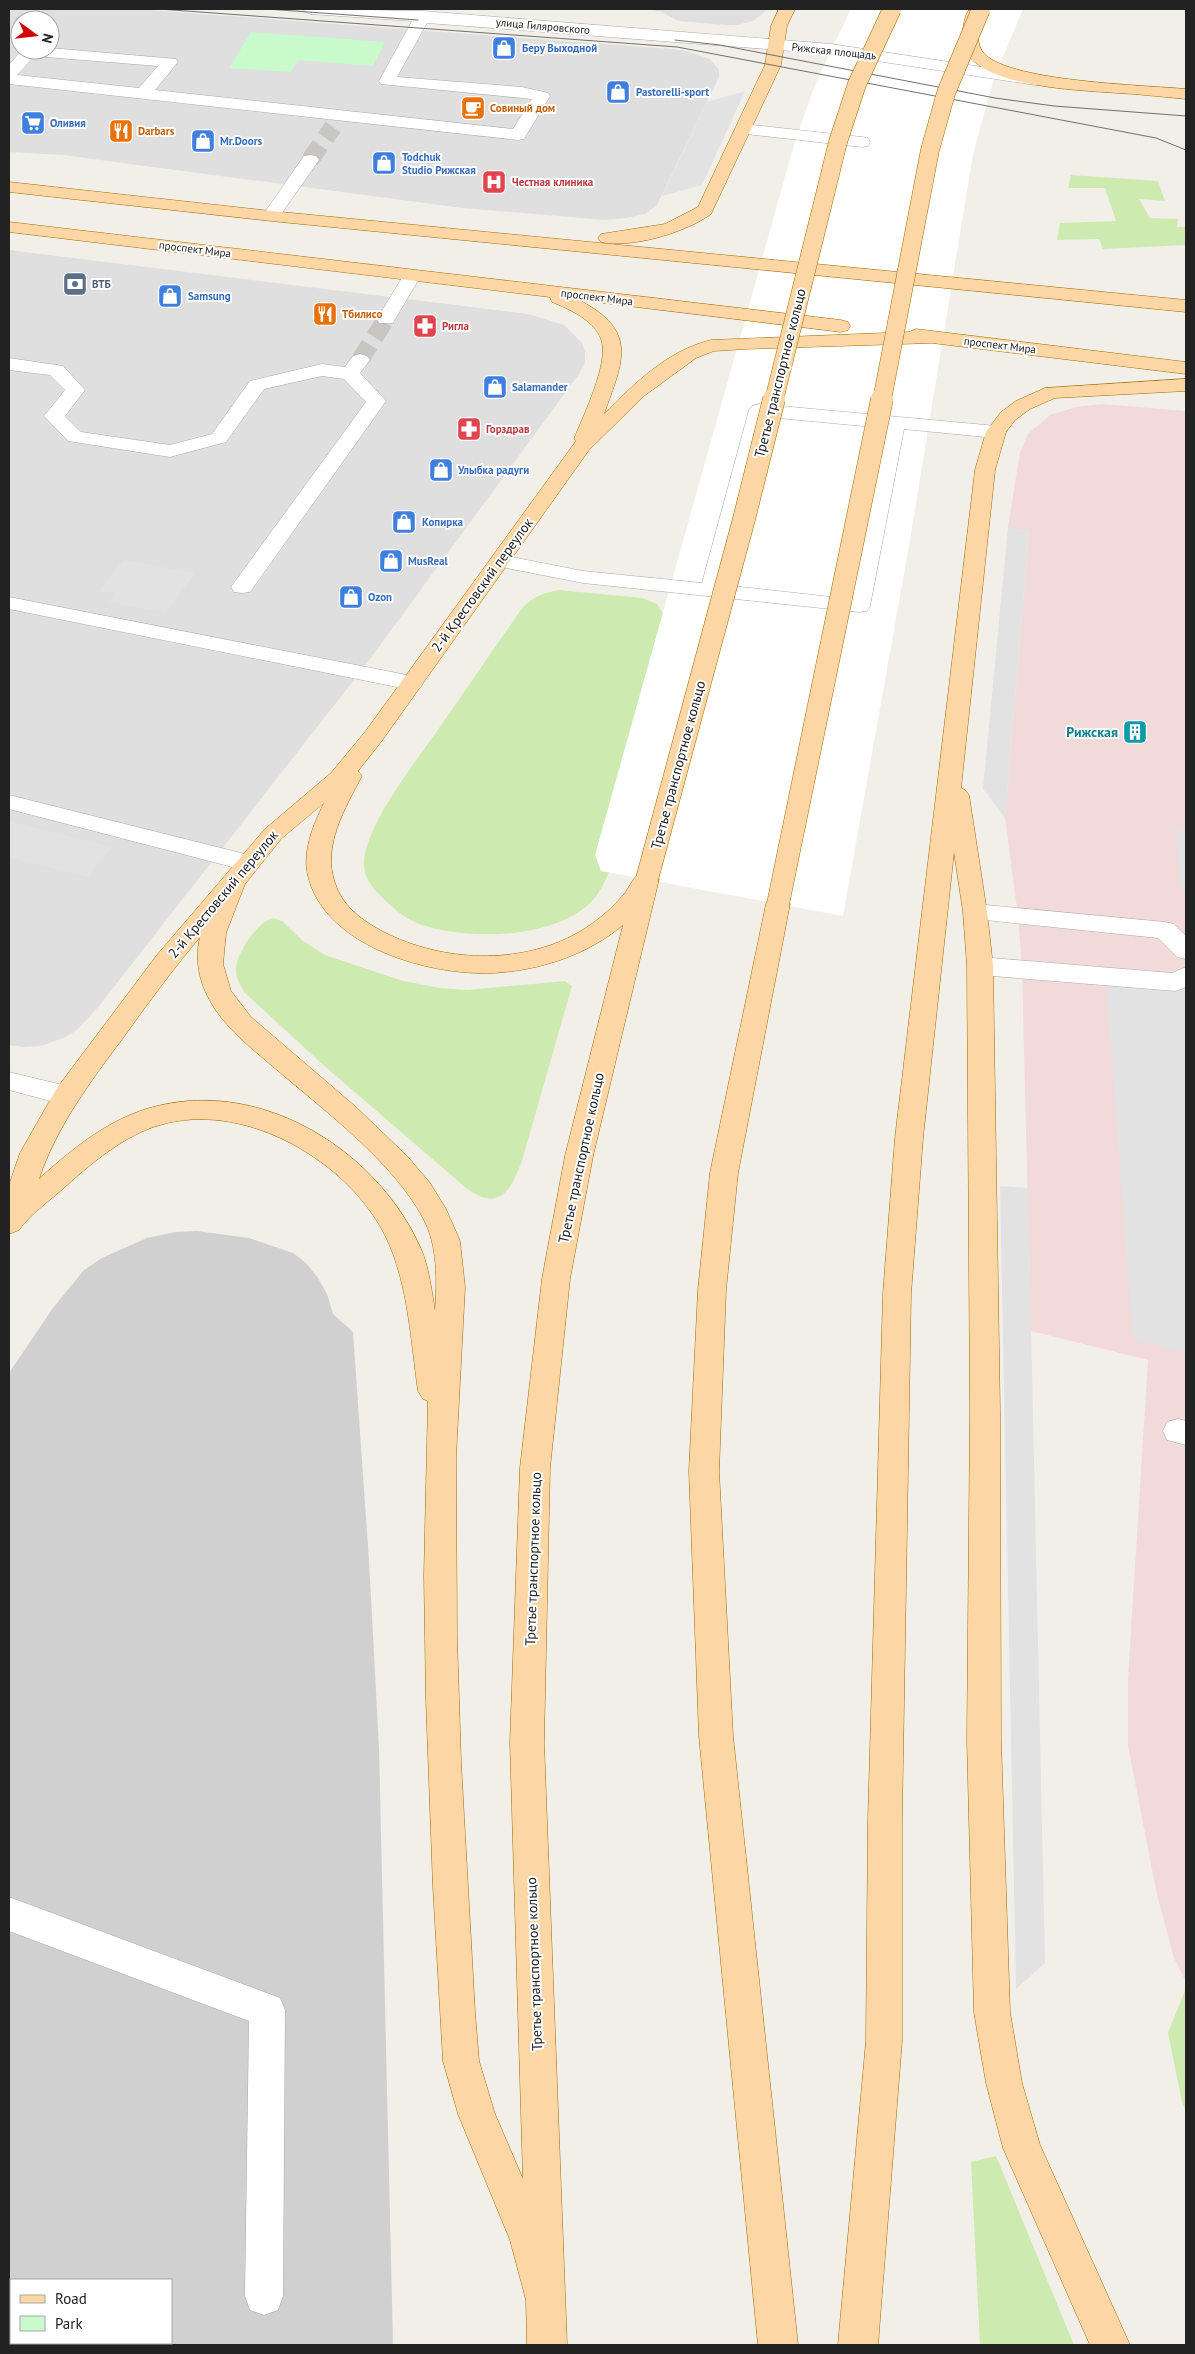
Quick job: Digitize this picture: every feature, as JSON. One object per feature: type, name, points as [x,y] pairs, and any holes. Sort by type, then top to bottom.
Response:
[{"type":"main road","points":[[776,45],[779,26],[787,9]]},
{"type":"main road","name":"Третье транспортное кольцо","points":[[548,2345],[527,1742],[535,1468],[556,1279],[577,1165],[647,879],[744,518],[838,142],[857,84],[892,9]]},
{"type":"main road","points":[[979,9],[968,27],[969,40],[974,52],[987,65],[1006,73],[1035,80]]},
{"type":"main road","points":[[778,2345],[716,1736],[704,1471],[712,1290],[724,1173],[857,528],[930,150],[946,93],[979,9]]},
{"type":"main road","name":"Рижская площадь","points":[[535,242],[636,235],[688,222],[705,210],[773,65],[776,45]]},
{"type":"main road","name":"Рижская площадь","points":[[1035,80],[1186,94]]},
{"type":"main road","points":[[9,187],[271,216],[1186,306]]},
{"type":"main road","name":"проспект Мира","points":[[9,227],[1186,368]]},
{"type":"main road","name":"2-й Крестовский переулок","points":[[539,290],[586,312],[607,333],[613,345],[603,387],[582,446]]},
{"type":"main road","name":"2-й Крестовский переулок","points":[[9,1222],[34,1153],[66,1095],[166,961],[240,872],[285,822],[339,778],[373,737],[582,446],[637,392],[689,354],[711,346],[745,343],[934,337]]},
{"type":"main road","points":[[858,2345],[884,2041],[885,1820],[897,1294],[909,1138],[985,470],[996,432],[1008,416],[1023,405],[1052,392],[1186,385]]},
{"type":"main road","points":[[373,737],[343,789],[326,824],[320,853],[320,876],[330,902],[353,925],[388,944],[431,958],[472,964],[519,962],[558,952],[588,939],[610,925],[630,904],[647,879]]},
{"type":"main road","points":[[951,764],[976,912],[980,966],[985,1412],[984,1740],[992,2012],[1004,2084],[1022,2148],[1110,2345]]},
{"type":"main road","points":[[240,872],[216,924],[209,962],[215,986],[227,1007],[250,1031],[394,1159],[428,1200],[446,1239],[451,1282],[440,1442],[440,1678],[456,2012],[462,2061],[477,2114],[529,2240],[545,2299]]},
{"type":"main road","points":[[9,1222],[79,1159],[121,1131],[157,1115],[190,1109],[217,1109],[252,1115],[287,1128],[325,1152],[362,1184],[388,1215],[407,1251],[417,1292],[440,1442]]},
{"type":"street","name":"улица Гиляровского","points":[[311,9],[423,16],[476,14],[776,45]]},
{"type":"street","points":[[363,118],[387,82],[423,16]]},
{"type":"street","name":"Рижская площадь","points":[[776,45],[882,56],[972,72],[1035,80]]},
{"type":"street","points":[[9,74],[30,51],[170,62],[144,93]]},
{"type":"street","points":[[9,79],[144,93],[337,121],[363,118],[518,135],[542,96],[522,92],[387,82]]},
{"type":"street","points":[[743,128],[862,142]]},
{"type":"street","points":[[271,216],[310,160]]},
{"type":"street","points":[[386,319],[412,276]]},
{"type":"street","points":[[9,364],[56,370],[75,390],[54,416],[75,438],[170,451],[219,438],[257,386],[322,370],[355,367],[376,401],[242,587]]},
{"type":"street","points":[[711,590],[759,410],[996,432]]},
{"type":"street","points":[[501,561],[583,577],[859,606],[895,422]]},
{"type":"street","points":[[9,603],[412,683]]},
{"type":"street","points":[[9,802],[240,872]]},
{"type":"street","points":[[976,912],[1164,930],[1186,951]]},
{"type":"street","points":[[980,966],[1176,982],[1186,976]]},
{"type":"street","points":[[9,1081],[66,1095]]},
{"type":"street","points":[[9,1914],[267,2010],[264,2296]]},
{"type":"shaded area","points":[[9,9],[134,9],[671,49],[687,51],[710,59],[719,70],[719,77],[657,205],[645,214],[626,218],[605,220],[462,208],[63,155],[9,152]]},
{"type":"shaded area","points":[[648,9],[768,9],[753,21],[737,25],[726,25],[678,21],[662,12]]},
{"type":"shaded area","points":[[745,91],[702,185],[662,196],[707,102]]},
{"type":"shaded area","points":[[9,250],[528,314],[564,325],[582,343],[585,352],[585,363],[579,374],[364,667],[99,1006],[78,1029],[66,1037],[41,1046],[24,1047],[9,1045]]},
{"type":"shaded area","points":[[1102,404],[1186,411],[1186,1982],[1174,1958],[1157,1895],[1128,1746],[1128,1679],[1148,1360],[1031,1331],[1022,969],[1018,916],[1005,818],[1029,532],[1008,527],[1020,452],[1028,434],[1050,415],[1076,407]]},
{"type":"shaded area","points":[[1008,527],[1029,532],[1005,818],[983,789]]},
{"type":"shaded area","points":[[123,560],[195,573],[166,613],[109,602],[114,593],[99,591]]},
{"type":"shaded area","points":[[9,821],[112,847],[88,877],[9,857]]},
{"type":"shaded area","points":[[1176,830],[1186,830],[1186,896],[1180,886]]},
{"type":"shaded area","points":[[1105,969],[1186,976],[1186,1353],[1133,1340]]},
{"type":"shaded area","points":[[1000,1186],[1028,1188],[1045,1963],[1016,1989]]},
{"type":"shaded area","points":[[197,1231],[249,1238],[293,1253],[306,1263],[318,1278],[327,1294],[333,1314],[353,1332],[369,1561],[379,1748],[393,2345],[9,2345],[9,1373],[53,1308],[84,1270],[102,1258],[147,1238],[175,1232]]},
{"type":"green space","points":[[251,32],[385,42],[373,66],[298,60],[291,72],[229,68]]},
{"type":"green space","points":[[1071,175],[1158,181],[1165,201],[1139,199],[1150,218],[1178,219],[1177,227],[1186,227],[1186,245],[1103,249],[1099,239],[1057,240],[1060,223],[1116,221],[1105,188],[1068,188]]},
{"type":"green space","points":[[559,590],[642,598],[657,604],[663,614],[601,871],[609,872],[599,892],[588,905],[567,919],[547,926],[503,934],[480,934],[458,933],[419,924],[408,919],[393,908],[368,880],[364,862],[373,830],[405,776],[523,607],[531,600]]},
{"type":"green space","points":[[273,918],[282,921],[303,941],[325,955],[403,981],[440,988],[467,990],[565,981],[572,986],[522,1161],[513,1181],[503,1194],[496,1198],[488,1198],[466,1188],[321,1063],[245,993],[237,978],[237,961],[249,938],[267,920]]},
{"type":"green space","points":[[1186,1988],[1186,2111],[1182,2102],[1168,2033]]},
{"type":"green space","points":[[996,2156],[1074,2345],[980,2345],[971,2162]]},
{"type":"pier","points":[[851,9],[1023,9],[994,78],[973,154],[911,534],[843,916],[601,871],[595,855],[796,138],[817,80]]},
{"type":"tunnel","points":[[310,160],[333,127]]},
{"type":"tunnel","points":[[360,360],[386,319]]},
{"type":"tram line","points":[[159,9],[677,47],[1156,138],[1186,150]]},
{"type":"tram line","points":[[267,9],[418,20]]},
{"type":"tram line","points":[[675,40],[720,45],[995,98],[1054,106],[1186,116]]},
{"type":"place","name":"Беру Выходной","points":[[504,48]]},
{"type":"place","name":"Pastorelli-sport","points":[[618,92]]},
{"type":"place","name":"Совиный дом","points":[[473,108]]},
{"type":"place","name":"Оливия","points":[[33,123]]},
{"type":"place","name":"Darbars","points":[[121,131]]},
{"type":"place","name":"Mr.Doors","points":[[203,141]]},
{"type":"place","name":"Todchuk Studio Рижская","points":[[384,163]]},
{"type":"place","name":"Честная клиника","points":[[494,182]]},
{"type":"place","name":"ВТБ","points":[[75,284]]},
{"type":"place","name":"Samsung","points":[[170,296]]},
{"type":"place","name":"Тбилисо","points":[[325,314]]},
{"type":"place","name":"Ригла","points":[[425,326]]},
{"type":"place","name":"Salamander","points":[[495,387]]},
{"type":"place","name":"Горздрав","points":[[469,429]]},
{"type":"place","name":"Улыбка радуги","points":[[441,470]]},
{"type":"place","name":"Копирка","points":[[404,522]]},
{"type":"place","name":"MusReal","points":[[391,561]]},
{"type":"place","name":"Ozon","points":[[351,597]]},
{"type":"place","name":"Рижская","points":[[1135,732]]}]
